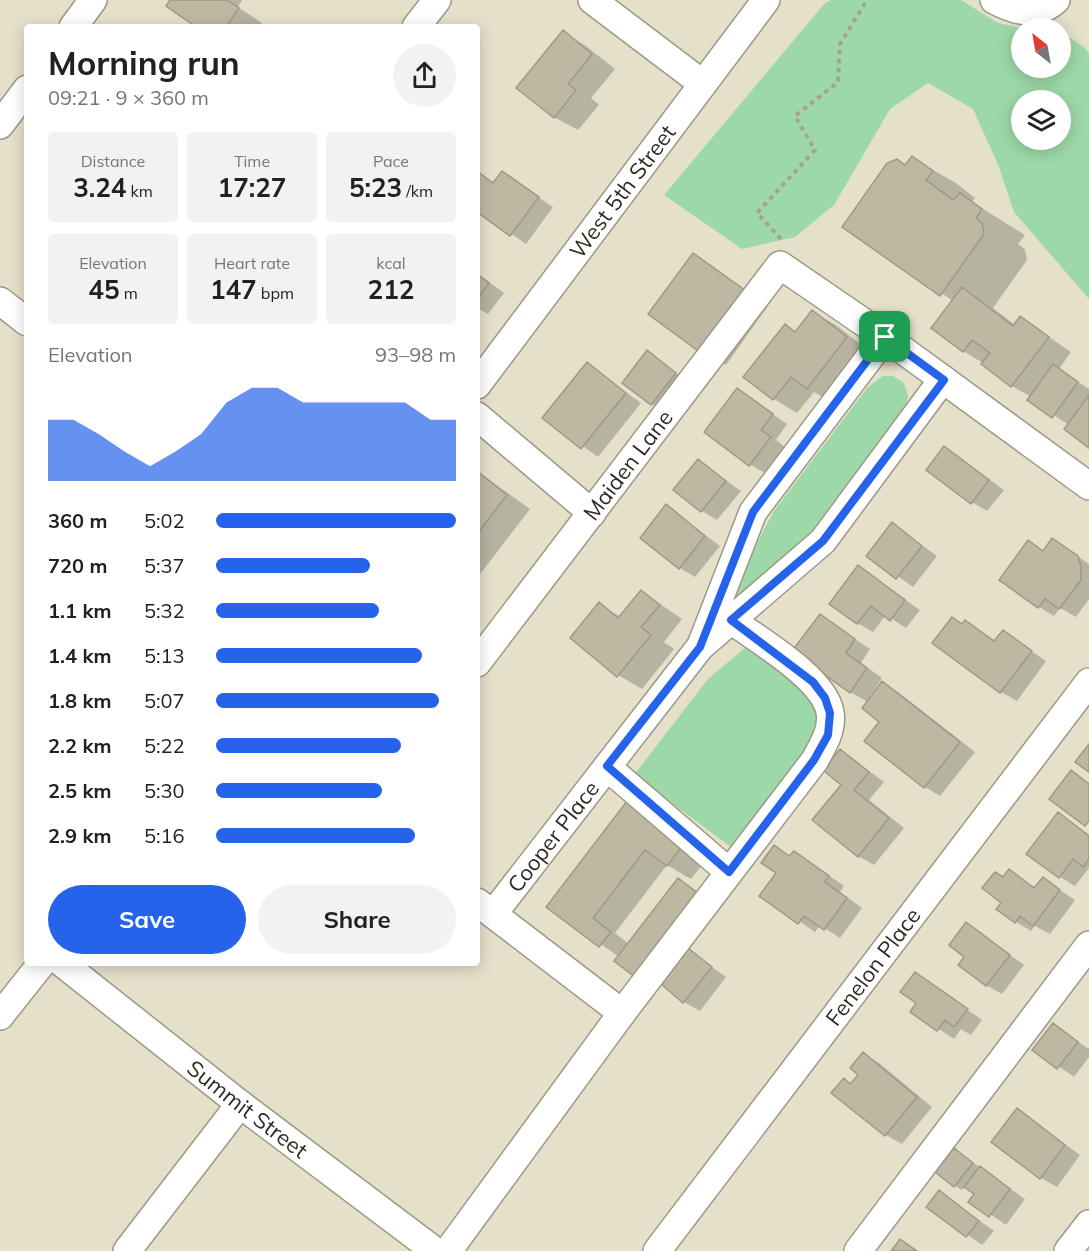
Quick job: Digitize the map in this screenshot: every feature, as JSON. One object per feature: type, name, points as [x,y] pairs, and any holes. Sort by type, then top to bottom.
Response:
[{"type":"street","points":[[75,24],[93,0]]},
{"type":"street","points":[[418,24],[437,0]]},
{"type":"street","points":[[592,0],[703,84]]},
{"type":"street","name":"West 5th Street","points":[[480,381],[766,0]]},
{"type":"street","points":[[994,0],[1012,9],[1028,12],[1042,9],[1056,0]]},
{"type":"street","points":[[0,125],[24,93]]},
{"type":"street","points":[[784,255],[885,337],[1089,486]]},
{"type":"street","name":"Maiden Lane","points":[[480,659],[784,255]]},
{"type":"street","points":[[0,301],[24,320]]},
{"type":"street","name":"Cooper Place","points":[[700,647],[753,512],[885,337]]},
{"type":"street","name":"Cooper Place","points":[[485,908],[607,766],[700,647],[823,541],[944,380]]},
{"type":"street","points":[[480,419],[592,513]]},
{"type":"street","points":[[448,1251],[621,1013],[814,760],[828,735],[830,713],[825,698],[813,682],[731,620]]},
{"type":"street","name":"Fenelon Place","points":[[657,1251],[1089,682]]},
{"type":"street","points":[[607,766],[729,872]]},
{"type":"street","points":[[485,908],[621,1013]]},
{"type":"street","points":[[858,1251],[1089,945]]},
{"type":"street","points":[[0,1016],[40,966]]},
{"type":"street","name":"Summit Street","points":[[66,966],[240,1104],[435,1251]]},
{"type":"street","points":[[128,1251],[240,1104]]},
{"type":"street","points":[[1068,1251],[1089,1224]]},
{"type":"path","points":[[784,255],[757,213],[814,150],[795,116],[838,82],[840,44],[867,0]]},
{"type":"green space","points":[[831,0],[961,0],[998,23],[1011,26],[1011,78],[1071,78],[1071,39],[1085,48],[1089,54],[1089,299],[1014,212],[999,167],[973,109],[928,83],[890,109],[834,205],[795,237],[742,249],[664,195],[824,4]]},
{"type":"green space","points":[[883,376],[893,376],[904,383],[908,396],[906,405],[807,537],[725,610],[722,607],[774,511],[868,387]]},
{"type":"green space","points":[[751,643],[843,710],[735,850],[634,775],[708,679]]},
{"type":"building","points":[[170,0],[227,0],[239,8],[228,24],[192,24],[166,6]]},
{"type":"building","points":[[563,30],[592,54],[568,84],[576,90],[554,118],[516,88]]},
{"type":"building","points":[[912,156],[933,171],[926,180],[953,200],[960,193],[982,209],[976,218],[982,223],[984,234],[940,296],[842,227],[887,163],[897,159],[905,165]]},
{"type":"building","points":[[502,171],[539,197],[510,236],[480,214],[480,173],[493,183]]},
{"type":"building","points":[[693,253],[746,291],[701,353],[648,314]]},
{"type":"building","points":[[480,276],[489,283],[480,295]]},
{"type":"building","points":[[962,287],[1013,326],[1020,316],[1049,337],[1011,387],[981,364],[990,353],[972,340],[963,352],[931,328]]},
{"type":"building","points":[[812,310],[847,337],[807,389],[791,377],[773,400],[743,377],[785,324],[795,332]]},
{"type":"building","points":[[647,350],[676,373],[651,405],[622,383]]},
{"type":"building","points":[[587,362],[626,393],[581,449],[542,418]]},
{"type":"building","points":[[1053,364],[1078,382],[1052,418],[1027,400]]},
{"type":"building","points":[[737,388],[773,414],[761,430],[771,437],[749,466],[704,432]]},
{"type":"building","points":[[1089,395],[1089,448],[1064,429]]},
{"type":"building","points":[[944,446],[989,480],[971,504],[926,470]]},
{"type":"building","points":[[698,459],[726,481],[701,512],[673,490]]},
{"type":"building","points":[[480,473],[507,495],[480,530]]},
{"type":"building","points":[[666,504],[705,536],[679,569],[640,538]]},
{"type":"building","points":[[892,522],[922,546],[896,579],[866,556]]},
{"type":"building","points":[[1052,538],[1078,556],[1081,580],[1059,609],[1045,599],[1038,608],[999,580],[1028,540],[1043,551]]},
{"type":"building","points":[[858,565],[905,600],[890,621],[871,606],[857,624],[829,604]]},
{"type":"building","points":[[641,590],[660,605],[641,627],[651,635],[617,677],[570,638],[599,602],[618,618]]},
{"type":"building","points":[[820,614],[855,639],[846,653],[867,668],[850,693],[792,651]]},
{"type":"building","points":[[952,617],[962,624],[965,620],[994,641],[1003,630],[1032,651],[1000,693],[932,643]]},
{"type":"building","points":[[882,681],[960,742],[924,788],[864,741],[879,722],[862,708]]},
{"type":"building","points":[[1089,744],[1089,772],[1075,762]]},
{"type":"building","points":[[840,749],[869,772],[854,790],[889,818],[858,857],[812,820],[841,785],[823,770]]},
{"type":"building","points":[[1071,770],[1089,784],[1089,821],[1085,826],[1049,799]]},
{"type":"building","points":[[627,801],[684,844],[667,866],[645,850],[593,918],[611,932],[599,947],[546,907]]},
{"type":"building","points":[[1058,812],[1089,836],[1089,859],[1083,867],[1073,859],[1059,878],[1026,854]]},
{"type":"building","points":[[774,845],[789,856],[794,851],[829,876],[825,882],[847,898],[824,930],[804,916],[798,924],[759,896],[776,873],[761,863]]},
{"type":"building","points":[[1009,869],[1034,888],[1043,877],[1060,890],[1033,926],[1020,916],[1015,923],[996,909],[1001,903],[982,888],[995,872],[1003,877]]},
{"type":"building","points":[[678,878],[699,894],[635,977],[614,961]]},
{"type":"building","points":[[966,922],[1010,955],[986,986],[958,965],[964,957],[949,945]]},
{"type":"building","points":[[688,948],[712,967],[683,1003],[660,983]]},
{"type":"building","points":[[915,972],[968,1009],[954,1027],[945,1020],[937,1031],[910,1012],[916,1003],[900,992]]},
{"type":"building","points":[[1053,1023],[1078,1042],[1057,1069],[1032,1050]]},
{"type":"building","points":[[863,1052],[917,1097],[885,1136],[831,1093],[844,1078],[850,1084],[858,1075],[850,1068]]},
{"type":"building","points":[[1017,1108],[1065,1145],[1040,1179],[991,1142]]},
{"type":"building","points":[[954,1148],[973,1163],[954,1187],[935,1172]]},
{"type":"building","points":[[980,1166],[1010,1189],[989,1217],[968,1202],[974,1194],[964,1187]]},
{"type":"building","points":[[939,1190],[979,1221],[966,1237],[926,1207]]},
{"type":"building","points":[[900,1239],[917,1251],[891,1251]]},
{"type":"route","points":[[885,337],[944,380],[823,541],[731,620],[813,682],[825,698],[830,713],[828,735],[814,760],[729,872],[607,766],[700,647],[753,512],[885,337]]}]
